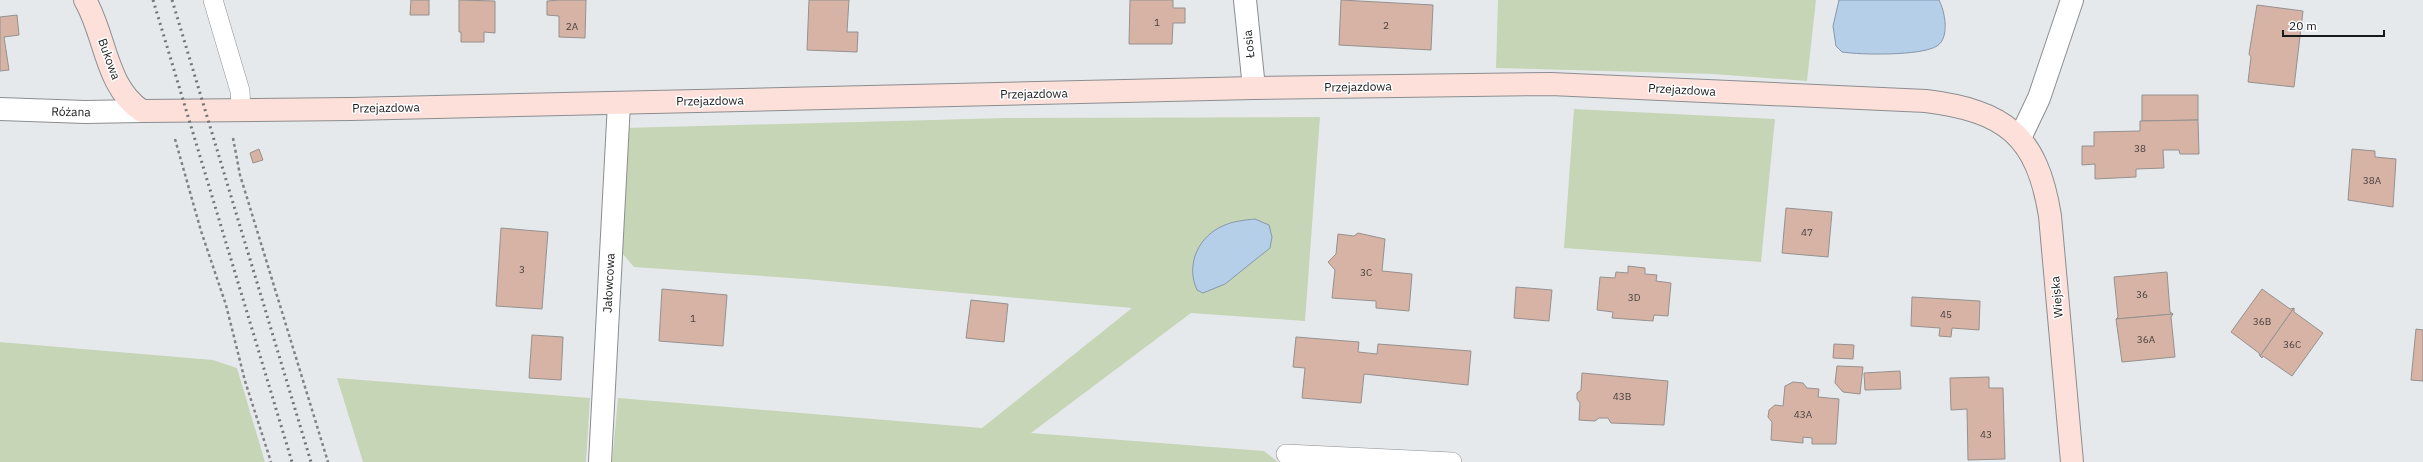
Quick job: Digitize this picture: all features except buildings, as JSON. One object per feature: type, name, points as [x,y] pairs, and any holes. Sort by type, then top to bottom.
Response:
[{"type":"street","name":"Bukowa","points":[[85,0],[94,15],[114,76],[130,102],[142,111]]},
{"type":"street","name":"Łosia","points":[[1245,0],[1254,88]]},
{"type":"street","points":[[2020,138],[2039,98],[2072,0]]},
{"type":"street","name":"Przejazdowa","points":[[142,111],[619,103],[1254,88],[1552,84],[1926,101]]},
{"type":"street","name":"Wiejska","points":[[1926,101],[1974,110],[1995,119],[2020,138],[2036,165],[2047,197],[2072,462]]},
{"type":"street","name":"Jałowcowa","points":[[600,462],[619,103]]},
{"type":"street","name":"Różana","points":[[0,110],[85,112],[142,111]]},
{"type":"lane","points":[[213,0],[240,91],[241,110]]},
{"type":"lane","points":[[1286,454],[1452,462]]},
{"type":"path","points":[[241,110],[232,134],[240,175],[328,462]]},
{"type":"path","points":[[166,111],[201,231],[226,306],[245,381],[271,462]]},
{"type":"green space","points":[[1498,0],[1816,0],[1807,81],[1713,74],[1496,68]]},
{"type":"green space","points":[[1574,109],[1775,119],[1761,262],[1564,248]]},
{"type":"green space","points":[[1320,117],[1305,321],[1191,313],[1031,433],[1264,451],[1278,462],[612,462],[618,398],[982,428],[1132,308],[805,279],[634,267],[622,253],[623,128],[1007,118]]},
{"type":"green space","points":[[0,342],[213,360],[237,368],[265,462],[0,462]]},
{"type":"green space","points":[[337,378],[590,398],[586,462],[363,462]]},
{"type":"water","points":[[1839,0],[1939,0],[1943,11],[1945,24],[1944,37],[1937,46],[1918,52],[1863,54],[1842,52],[1836,46],[1833,26]]},
{"type":"water","points":[[1255,219],[1269,225],[1272,237],[1270,248],[1225,284],[1203,293],[1197,290],[1193,270],[1197,252],[1202,243],[1208,236],[1225,225]]},
{"type":"railway","points":[[153,0],[292,462]]},
{"type":"railway","points":[[172,0],[311,462]]}]
